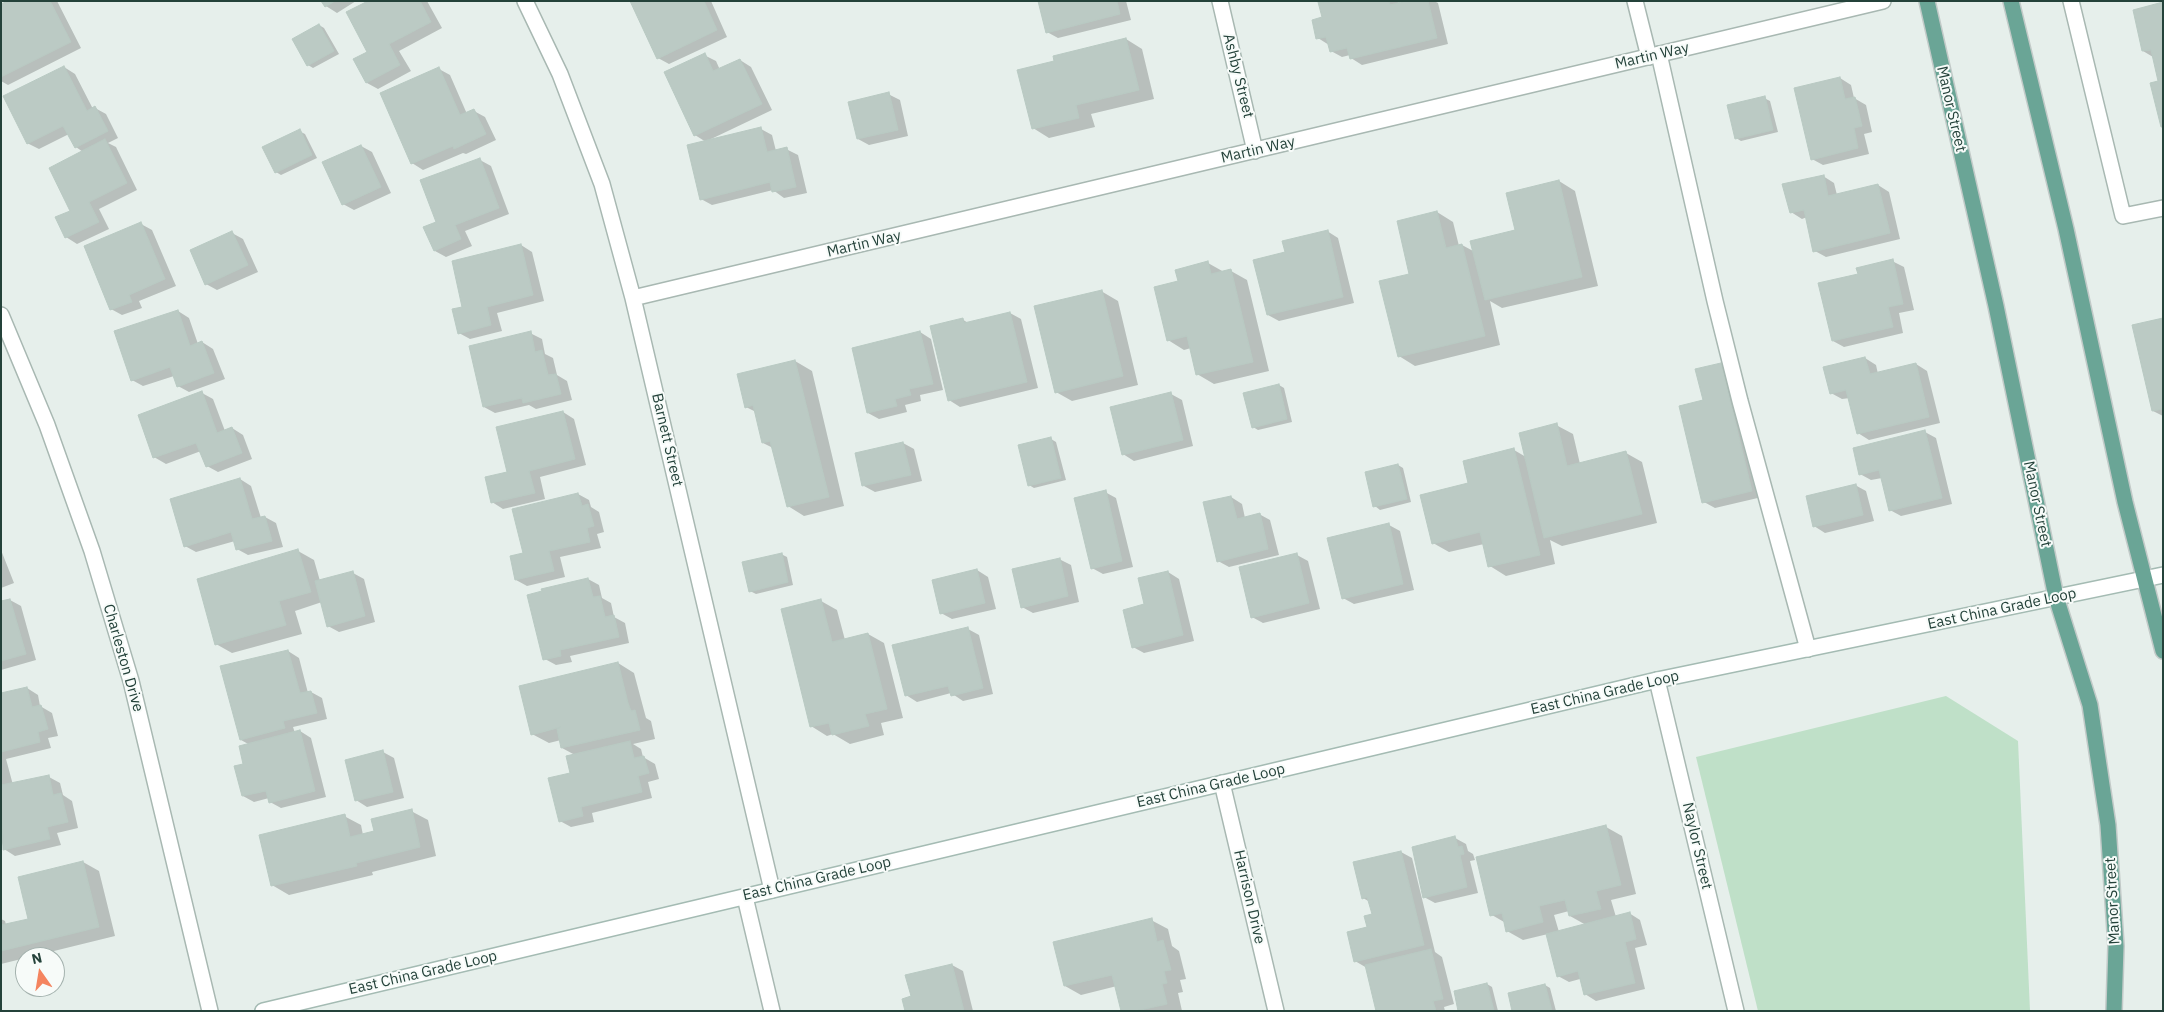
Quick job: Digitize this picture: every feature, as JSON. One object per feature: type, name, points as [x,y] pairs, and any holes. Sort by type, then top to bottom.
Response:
[{"type":"main road","name":"Manor Street","points":[[1927,1],[1996,306],[2056,597],[2090,705],[2108,825],[2116,946],[2114,1011]]},
{"type":"main road","points":[[2011,1],[2066,229],[2125,502],[2163,651]]},
{"type":"street","name":"Barnett Street","points":[[525,1],[560,74],[602,184],[634,298],[772,890]]},
{"type":"street","name":"Ashby Street","points":[[1220,1],[1256,151]]},
{"type":"street","points":[[1635,1],[1654,56],[1717,310],[1808,649]]},
{"type":"street","name":"Martin Way","points":[[634,298],[1883,1]]},
{"type":"street","points":[[2071,1],[2123,216],[2163,208]]},
{"type":"street","name":"Charleston Drive","points":[[1,315],[47,425],[92,551],[131,680],[210,1011]]},
{"type":"street","name":"East China Grade Loop","points":[[263,1011],[1657,680],[2163,575]]},
{"type":"street","name":"Naylor Street","points":[[1657,680],[1736,1011]]},
{"type":"street","name":"Harrison Drive","points":[[1222,783],[1276,1011]]},
{"type":"street","points":[[745,897],[772,1011]]},
{"type":"green space","points":[[1946,696],[2018,741],[2030,1011],[1758,1011],[1696,757]]},
{"type":"building","points":[[8,1],[50,1],[71,42],[1,77],[1,4]]},
{"type":"building","points":[[321,1],[335,1],[325,7]]},
{"type":"building","points":[[368,1],[420,1],[431,22],[389,44],[400,65],[366,83],[353,59],[367,52],[346,12]]},
{"type":"building","points":[[630,1],[704,1],[717,30],[657,59]]},
{"type":"building","points":[[1038,1],[1117,1],[1120,14],[1046,33]]},
{"type":"building","points":[[1389,1],[1390,5],[1405,1],[1428,1],[1437,38],[1350,59],[1347,48],[1330,52],[1326,37],[1316,39],[1312,20],[1322,17],[1318,2]]},
{"type":"building","points":[[2163,2],[2163,127],[2161,127],[2150,83],[2158,81],[2151,50],[2142,51],[2133,10]]},
{"type":"building","points":[[319,24],[334,51],[307,66],[292,39]]},
{"type":"building","points":[[1126,38],[1139,90],[1076,105],[1079,118],[1032,129],[1017,70],[1054,61],[1053,56]]},
{"type":"building","points":[[705,53],[713,71],[740,59],[762,104],[694,136],[664,72]]},
{"type":"building","points":[[64,66],[87,111],[95,106],[108,131],[75,148],[63,126],[27,144],[3,96]]},
{"type":"building","points":[[439,67],[460,115],[474,109],[486,134],[454,149],[453,146],[411,164],[380,93]]},
{"type":"building","points":[[1840,77],[1845,99],[1855,97],[1862,126],[1854,128],[1858,148],[1811,160],[1794,88]]},
{"type":"building","points":[[889,92],[898,130],[857,139],[848,102]]},
{"type":"building","points":[[1765,96],[1773,130],[1735,139],[1727,105]]},
{"type":"building","points":[[761,127],[767,152],[787,147],[796,187],[772,192],[770,182],[700,200],[687,145]]},
{"type":"building","points":[[300,129],[312,155],[275,173],[262,147]]},
{"type":"building","points":[[105,139],[127,183],[89,202],[99,222],[65,238],[55,217],[70,211],[49,168]]},
{"type":"building","points":[[361,145],[381,187],[342,205],[322,162]]},
{"type":"building","points":[[480,158],[499,208],[455,225],[461,239],[434,251],[423,227],[436,222],[420,180]]},
{"type":"building","points":[[1824,175],[1828,196],[1878,184],[1890,233],[1813,252],[1804,210],[1790,213],[1782,184]]},
{"type":"building","points":[[1559,180],[1582,277],[1485,300],[1470,241],[1515,230],[1506,193]]},
{"type":"building","points":[[1437,211],[1446,248],[1462,244],[1485,336],[1398,357],[1379,281],[1409,274],[1397,221]]},
{"type":"building","points":[[141,222],[165,279],[129,295],[132,302],[110,310],[84,246]]},
{"type":"building","points":[[1328,230],[1343,297],[1267,315],[1253,260],[1285,252],[1282,241]]},
{"type":"building","points":[[232,231],[248,265],[205,285],[190,250]]},
{"type":"building","points":[[521,244],[533,295],[487,307],[491,325],[458,334],[452,309],[462,307],[452,261]]},
{"type":"building","points":[[1893,259],[1903,304],[1888,307],[1893,327],[1832,341],[1818,283],[1858,274],[1856,268]]},
{"type":"building","points":[[1208,261],[1211,274],[1231,269],[1253,362],[1196,375],[1187,336],[1167,341],[1154,287],[1178,281],[1175,270]]},
{"type":"building","points":[[1102,290],[1123,376],[1055,393],[1034,306]]},
{"type":"building","points":[[178,310],[190,346],[202,341],[214,373],[177,387],[170,367],[131,381],[114,331]]},
{"type":"building","points":[[1010,312],[1027,382],[948,401],[930,326],[963,318],[964,323]]},
{"type":"building","points":[[2163,318],[2163,409],[2152,411],[2132,325]]},
{"type":"building","points":[[531,331],[535,352],[542,350],[548,375],[556,374],[561,394],[523,403],[522,398],[483,407],[469,346]]},
{"type":"building","points":[[920,331],[933,384],[909,389],[911,395],[895,399],[897,406],[867,413],[852,348]]},
{"type":"building","points":[[1865,357],[1870,374],[1916,363],[1929,417],[1857,434],[1846,390],[1830,394],[1823,367]]},
{"type":"building","points":[[795,360],[829,497],[787,507],[770,441],[762,443],[753,405],[745,408],[737,374]]},
{"type":"building","points":[[1721,363],[1752,491],[1702,503],[1679,406],[1703,400],[1695,369]]},
{"type":"building","points":[[1279,384],[1287,419],[1252,428],[1243,393]]},
{"type":"building","points":[[202,391],[217,433],[232,427],[242,453],[206,467],[196,443],[153,458],[138,415]]},
{"type":"building","points":[[1171,392],[1183,440],[1122,455],[1110,407]]},
{"type":"building","points":[[563,411],[575,459],[529,471],[535,493],[491,503],[485,477],[507,472],[496,427]]},
{"type":"building","points":[[1557,423],[1567,466],[1626,451],[1642,514],[1544,538],[1519,433]]},
{"type":"building","points":[[1925,430],[1942,498],[1889,511],[1879,470],[1859,475],[1853,448]]},
{"type":"building","points":[[1051,437],[1061,478],[1028,486],[1018,445]]},
{"type":"building","points":[[903,442],[911,475],[862,486],[855,453]]},
{"type":"building","points":[[1514,448],[1540,555],[1488,567],[1480,532],[1432,544],[1420,495],[1468,483],[1463,461]]},
{"type":"building","points":[[1398,464],[1407,499],[1373,507],[1365,472]]},
{"type":"building","points":[[240,478],[252,519],[265,516],[272,541],[236,550],[231,532],[184,547],[170,499]]},
{"type":"building","points":[[1856,484],[1863,515],[1813,527],[1806,496]]},
{"type":"building","points":[[1106,490],[1122,561],[1091,569],[1074,498]]},
{"type":"building","points":[[578,493],[582,506],[588,504],[594,526],[587,528],[590,542],[549,551],[554,571],[515,580],[510,556],[523,553],[512,509]]},
{"type":"building","points":[[1231,496],[1237,519],[1260,513],[1268,549],[1217,562],[1203,502]]},
{"type":"building","points":[[1389,523],[1403,584],[1342,599],[1327,538]]},
{"type":"building","points":[[298,549],[311,592],[279,601],[286,625],[215,645],[197,579]]},
{"type":"building","points":[[782,553],[788,582],[749,592],[742,562]]},
{"type":"building","points":[[1297,553],[1309,603],[1251,618],[1239,567]]},
{"type":"building","points":[[1060,558],[1068,596],[1021,608],[1012,569]]},
{"type":"building","points":[[977,569],[985,603],[940,614],[932,580]]},
{"type":"building","points":[[353,571],[365,616],[327,627],[315,581]]},
{"type":"building","points":[[1168,571],[1183,635],[1132,648],[1123,610],[1144,604],[1138,578]]},
{"type":"building","points":[[588,578],[593,597],[600,596],[605,617],[614,615],[619,637],[560,650],[561,656],[543,660],[527,595],[542,591],[541,589]]},
{"type":"building","points":[[10,599],[26,654],[1,661],[1,601]]},
{"type":"building","points":[[821,599],[832,642],[868,633],[887,709],[865,714],[869,726],[832,735],[829,723],[810,727],[781,609]]},
{"type":"building","points":[[968,627],[983,688],[951,696],[948,686],[905,696],[892,645]]},
{"type":"building","points":[[288,650],[300,693],[311,691],[317,713],[283,721],[285,728],[240,740],[220,666]]},
{"type":"building","points":[[618,662],[628,703],[631,711],[635,710],[640,730],[561,748],[557,729],[561,727],[531,735],[519,686]]},
{"type":"building","points":[[27,687],[32,707],[41,705],[48,729],[38,732],[40,742],[1,752],[1,693]]},
{"type":"building","points":[[300,730],[315,791],[269,803],[266,791],[242,796],[234,766],[243,764],[239,746]]},
{"type":"building","points":[[630,741],[634,758],[644,756],[649,773],[638,776],[642,792],[581,807],[583,816],[559,822],[548,778],[570,773],[566,756]]},
{"type":"building","points":[[383,750],[393,792],[355,801],[345,760]]},
{"type":"building","points":[[49,775],[53,795],[61,793],[68,822],[47,827],[50,839],[3,850],[1,785]]},
{"type":"building","points":[[412,809],[420,847],[356,863],[357,866],[271,886],[259,835],[345,814],[350,837],[374,831],[371,819]]},
{"type":"building","points":[[1606,825],[1621,885],[1596,891],[1601,909],[1569,916],[1565,900],[1539,906],[1543,922],[1506,932],[1502,913],[1490,916],[1476,857]]},
{"type":"building","points":[[1455,836],[1458,847],[1462,846],[1464,854],[1460,855],[1467,887],[1423,898],[1412,847]]},
{"type":"building","points":[[1401,851],[1424,945],[1354,962],[1347,932],[1367,927],[1364,916],[1372,914],[1367,897],[1362,899],[1353,862]]},
{"type":"building","points":[[83,861],[99,927],[1,951],[1,925],[28,919],[18,877]]},
{"type":"building","points":[[1630,912],[1636,939],[1625,942],[1635,983],[1584,995],[1578,971],[1557,977],[1546,934]]},
{"type":"building","points":[[1152,918],[1157,942],[1163,940],[1171,970],[1164,971],[1167,983],[1162,984],[1167,1004],[1136,1011],[1121,1011],[1112,975],[1064,986],[1053,942]]},
{"type":"building","points":[[1431,949],[1443,999],[1433,1001],[1436,1011],[1376,1011],[1365,965]]},
{"type":"building","points":[[952,964],[964,1011],[905,1011],[902,999],[911,996],[905,975]]},
{"type":"building","points":[[1487,983],[1494,1011],[1458,1011],[1454,991]]},
{"type":"building","points":[[1545,984],[1552,1011],[1512,1011],[1508,993]]}]
